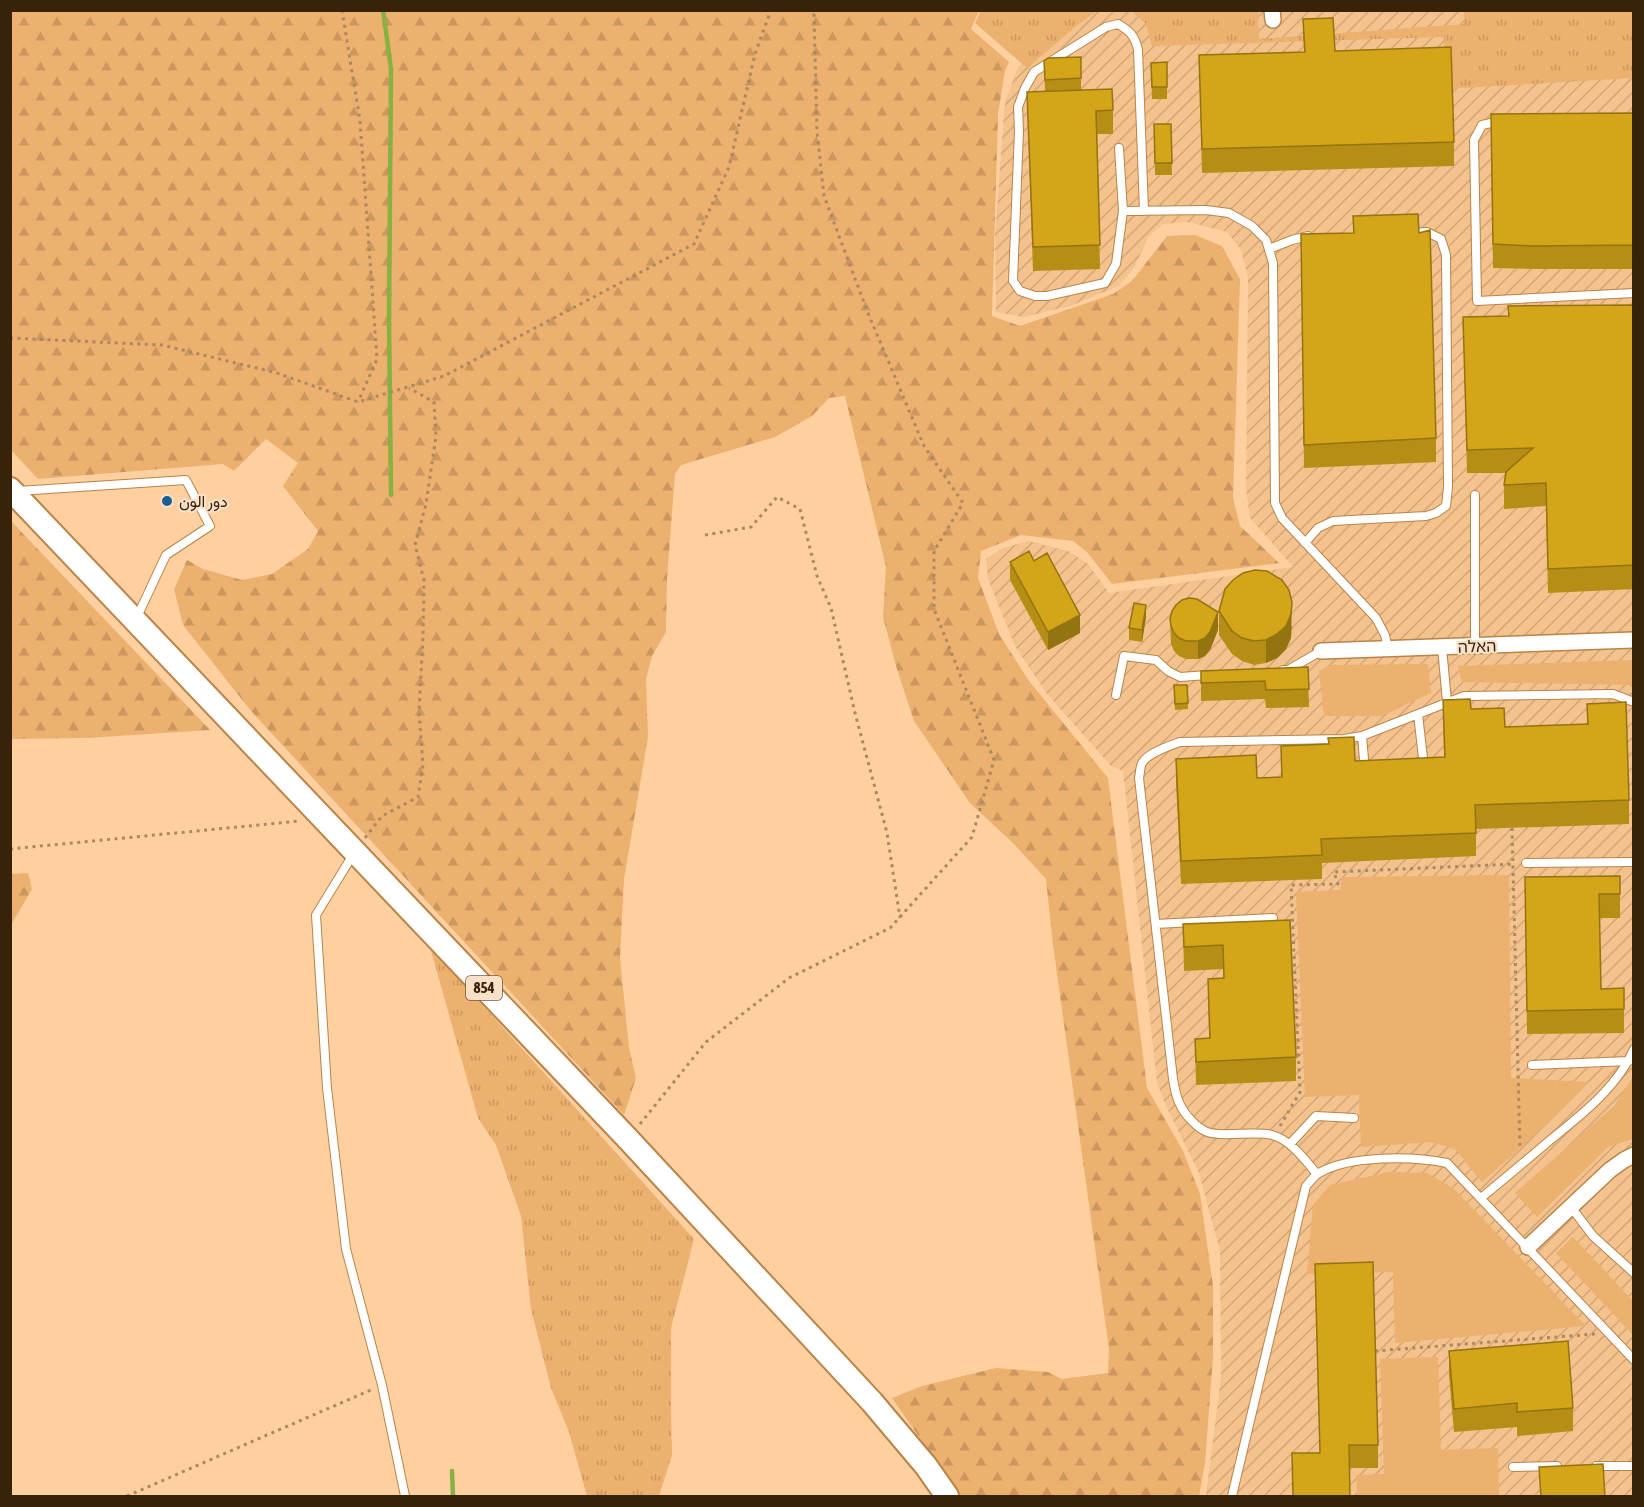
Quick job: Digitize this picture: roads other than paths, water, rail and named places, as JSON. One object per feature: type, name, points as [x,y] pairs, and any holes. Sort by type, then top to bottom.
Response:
[{"type":"main road","name":"854","points":[[12,490],[628,1139],[872,1402],[926,1466],[947,1497]]},
{"type":"street","name":"האלה","points":[[1321,651],[1634,640]]},
{"type":"street","points":[[1528,1247],[1610,1170],[1634,1155]]},
{"type":"lane","points":[[1119,148],[1123,211],[1116,264],[1105,283],[1047,296],[1035,296],[1020,291],[1014,281],[1018,107],[1024,88],[1034,72],[1106,27],[1118,24],[1128,30],[1135,39],[1138,50],[1144,211]]},
{"type":"lane","points":[[1507,121],[1495,121],[1482,125],[1474,140],[1478,301],[1634,293]]},
{"type":"lane","points":[[1123,211],[1206,210],[1229,213],[1252,226],[1266,240],[1273,262],[1275,503],[1282,518],[1376,618],[1385,635],[1388,649]]},
{"type":"lane","points":[[1305,543],[1318,528],[1333,521],[1426,516],[1446,506],[1448,487],[1446,255],[1441,239],[1427,232],[1404,233]]},
{"type":"lane","points":[[1269,249],[1311,235]]},
{"type":"lane","points":[[12,490],[186,480],[210,526],[166,555],[135,621]]},
{"type":"lane","points":[[1475,495],[1475,646]]},
{"type":"lane","points":[[1442,647],[1447,702]]},
{"type":"lane","points":[[1277,671],[1288,670],[1321,651]]},
{"type":"lane","points":[[1116,695],[1124,656],[1156,660],[1168,671],[1180,677],[1212,675]]},
{"type":"lane","points":[[1317,1174],[1290,1144],[1274,1135],[1203,1131],[1176,1099],[1139,778],[1143,763],[1153,754],[1180,742],[1344,739],[1362,736],[1464,696],[1613,694],[1634,702]]},
{"type":"lane","points":[[1412,768],[1424,767],[1418,714]]},
{"type":"lane","points":[[1362,736],[1365,772],[1377,771]]},
{"type":"lane","points":[[354,852],[316,915],[327,1088],[346,1249],[382,1385],[405,1497]]},
{"type":"lane","points":[[1526,863],[1634,862]]},
{"type":"lane","points":[[1156,924],[1273,918]]},
{"type":"lane","points":[[1481,1198],[1597,1100],[1610,1087],[1629,1061],[1634,1049]]},
{"type":"lane","points":[[1532,1065],[1629,1061]]},
{"type":"lane","points":[[1290,1144],[1316,1116],[1354,1118]]},
{"type":"lane","points":[[1232,1497],[1306,1186],[1317,1174],[1339,1164],[1360,1160],[1426,1159],[1447,1163],[1634,1360]]},
{"type":"lane","points":[[1571,1207],[1593,1236],[1634,1273]]},
{"type":"lane","points":[[1513,1467],[1568,1466]]},
{"type":"lane","points":[[1590,1466],[1634,1466]]},
{"type":"waterway","points":[[383,10],[391,69],[389,320],[391,495]]},
{"type":"waterway","points":[[452,1471],[453,1496]]},
{"type":"place","name":"دور الون","points":[[167,501]]}]
